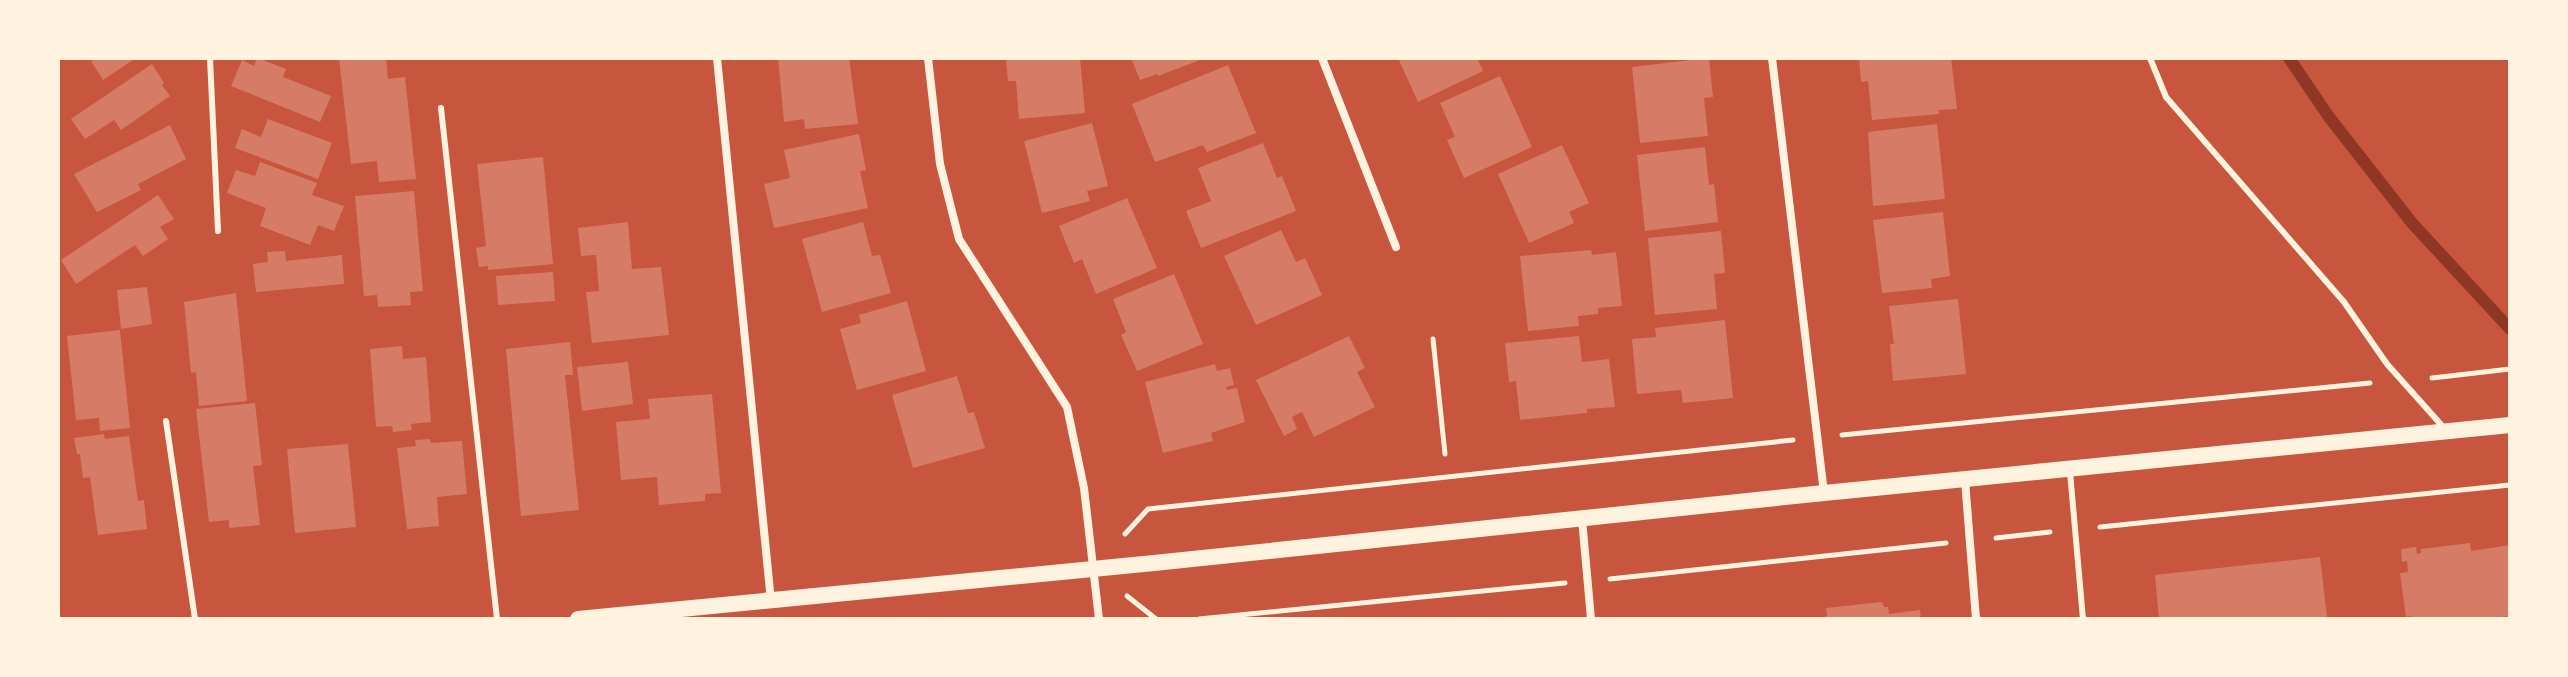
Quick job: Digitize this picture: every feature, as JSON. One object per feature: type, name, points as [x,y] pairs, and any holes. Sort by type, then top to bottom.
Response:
[{"type":"main road","points":[[578,619],[2510,425]]},
{"type":"street","points":[[717,58],[771,601]]},
{"type":"street","points":[[928,58],[940,164],[959,239],[1067,407],[1084,488],[1099,619]]},
{"type":"street","points":[[1322,58],[1396,247]]},
{"type":"street","points":[[1772,58],[1824,493]]},
{"type":"street","points":[[1964,479],[1976,619]]},
{"type":"street","points":[[1582,518],[1591,619]]},
{"type":"lane","points":[[210,58],[218,231]]},
{"type":"lane","points":[[2150,58],[2166,97],[2344,302],[2387,364],[2446,430]]},
{"type":"lane","points":[[441,108],[497,619]]},
{"type":"lane","points":[[166,421],[195,619]]},
{"type":"lane","points":[[2070,468],[2083,619]]},
{"type":"path","points":[[1433,339],[1445,454]]},
{"type":"path","points":[[2444,377],[2510,369]]},
{"type":"path","points":[[1869,433],[2355,384]]},
{"type":"path","points":[[1094,569],[1148,509],[1784,441]]},
{"type":"path","points":[[1623,577],[2510,485]]},
{"type":"path","points":[[1199,619],[1564,583]]},
{"type":"building","points":[[96,58],[136,58],[103,80],[91,61]]},
{"type":"building","points":[[257,58],[286,69],[283,77],[331,96],[320,122],[231,86],[242,60],[254,66]]},
{"type":"building","points":[[339,58],[386,58],[388,79],[405,77],[416,179],[379,182],[377,161],[351,164]]},
{"type":"building","points":[[778,58],[849,58],[858,124],[805,129],[804,119],[784,122]]},
{"type":"building","points":[[1006,58],[1080,58],[1085,113],[1019,119],[1016,81],[1008,81]]},
{"type":"building","points":[[1131,58],[1205,58],[1140,80]]},
{"type":"building","points":[[1398,58],[1477,58],[1483,71],[1418,102]]},
{"type":"building","points":[[1709,58],[1713,97],[1704,98],[1708,136],[1640,143],[1632,67]]},
{"type":"building","points":[[1859,58],[1951,58],[1957,109],[1938,110],[1939,114],[1872,120],[1868,81],[1861,82]]},
{"type":"building","points":[[152,64],[170,96],[121,130],[114,120],[85,139],[71,119]]},
{"type":"building","points":[[1228,65],[1256,133],[1207,152],[1203,145],[1155,162],[1132,104]]},
{"type":"building","points":[[1500,76],[1532,147],[1464,178],[1447,140],[1455,137],[1440,103]]},
{"type":"building","points":[[268,119],[332,143],[318,179],[235,148],[242,129],[261,137]]},
{"type":"building","points":[[1092,123],[1108,186],[1087,191],[1090,201],[1042,213],[1024,141]]},
{"type":"building","points":[[1937,124],[1945,199],[1873,206],[1868,132]]},
{"type":"building","points":[[170,125],[186,159],[138,184],[141,190],[97,212],[74,174]]},
{"type":"building","points":[[859,134],[866,170],[860,171],[868,208],[774,228],[764,184],[790,178],[784,150]]},
{"type":"building","points":[[1263,143],[1277,178],[1282,176],[1296,211],[1201,248],[1186,211],[1211,201],[1198,168]]},
{"type":"building","points":[[1562,145],[1589,203],[1569,212],[1574,223],[1529,243],[1498,174]]},
{"type":"building","points":[[1705,147],[1709,185],[1714,184],[1718,222],[1645,231],[1637,155]]},
{"type":"building","points":[[543,157],[553,264],[488,270],[488,266],[479,267],[476,248],[486,246],[477,164]]},
{"type":"building","points":[[260,162],[317,183],[312,195],[344,206],[334,231],[318,225],[310,245],[260,226],[266,208],[227,193],[236,170],[255,176]]},
{"type":"building","points":[[414,191],[423,291],[410,292],[411,305],[378,307],[377,295],[364,296],[355,196]]},
{"type":"building","points":[[158,195],[174,219],[160,227],[168,239],[143,256],[135,245],[76,284],[61,260]]},
{"type":"building","points":[[1127,198],[1157,268],[1096,294],[1082,259],[1074,263],[1059,226]]},
{"type":"building","points":[[1943,212],[1950,276],[1931,279],[1932,288],[1882,293],[1873,220]]},
{"type":"building","points":[[628,222],[632,269],[661,267],[669,335],[592,343],[586,292],[599,291],[596,255],[581,256],[578,228]]},
{"type":"building","points":[[863,222],[872,256],[880,255],[891,293],[822,312],[802,239]]},
{"type":"building","points":[[1281,230],[1296,262],[1305,258],[1322,295],[1256,325],[1224,256]]},
{"type":"building","points":[[1721,231],[1725,273],[1714,274],[1717,309],[1655,315],[1648,238]]},
{"type":"building","points":[[1591,250],[1592,255],[1616,252],[1622,306],[1598,308],[1598,314],[1578,316],[1579,326],[1528,331],[1520,256]]},
{"type":"building","points":[[285,251],[286,261],[342,255],[344,284],[256,292],[253,264],[268,262],[267,252]]},
{"type":"building","points":[[553,272],[555,301],[498,305],[496,276]]},
{"type":"building","points":[[1174,274],[1203,344],[1137,371],[1121,335],[1126,332],[1113,299]]},
{"type":"building","points":[[147,287],[152,324],[121,329],[117,290]]},
{"type":"building","points":[[236,293],[247,401],[199,406],[196,372],[191,373],[184,302]]},
{"type":"building","points":[[1958,299],[1966,374],[1893,381],[1890,344],[1894,344],[1889,306]]},
{"type":"building","points":[[907,301],[926,371],[857,390],[840,329],[861,323],[859,315]]},
{"type":"building","points":[[1725,320],[1733,398],[1683,403],[1681,390],[1637,394],[1632,339],[1656,337],[1655,328]]},
{"type":"building","points":[[120,330],[130,428],[100,431],[99,418],[76,420],[67,336]]},
{"type":"building","points":[[1349,336],[1365,368],[1357,372],[1375,407],[1314,437],[1302,412],[1292,417],[1297,429],[1284,436],[1256,380]]},
{"type":"building","points":[[1579,336],[1582,362],[1609,359],[1615,407],[1520,420],[1516,381],[1509,382],[1505,343]]},
{"type":"building","points":[[570,342],[573,375],[565,375],[579,510],[521,516],[506,349]]},
{"type":"building","points":[[402,346],[403,359],[426,357],[431,422],[411,424],[412,430],[393,432],[392,426],[376,427],[370,349]]},
{"type":"building","points":[[628,362],[633,404],[582,411],[577,367]]},
{"type":"building","points":[[1215,364],[1217,371],[1230,368],[1234,385],[1226,387],[1227,390],[1237,388],[1245,422],[1211,433],[1213,441],[1163,453],[1145,382]]},
{"type":"building","points":[[957,376],[968,413],[974,412],[985,448],[913,468],[892,395]]},
{"type":"building","points":[[712,394],[721,493],[705,494],[705,501],[659,505],[657,477],[621,480],[616,422],[650,419],[648,399]]},
{"type":"building","points":[[255,403],[262,465],[253,466],[260,525],[229,528],[229,520],[209,522],[196,409]]},
{"type":"building","points":[[104,434],[105,439],[129,436],[138,501],[144,500],[147,529],[98,535],[90,477],[83,478],[74,438]]},
{"type":"building","points":[[430,439],[431,443],[462,441],[467,494],[437,497],[439,526],[407,529],[397,448],[416,446],[415,440]]},
{"type":"building","points":[[348,444],[356,527],[295,533],[287,449]]},
{"type":"building","points":[[2470,543],[2471,551],[2510,545],[2510,616],[2486,619],[2406,617],[2400,573],[2408,572],[2407,561],[2402,562],[2401,549],[2416,547],[2417,554],[2421,553],[2421,549]]},
{"type":"building","points":[[2320,557],[2327,617],[2159,619],[2155,575]]},
{"type":"building","points":[[1882,602],[1884,607],[1888,607],[1889,614],[1920,610],[1921,619],[1820,619],[1827,616],[1826,608]]},
{"type":"waterway","points":[[2289,58],[2329,117],[2412,223],[2510,329]]}]
